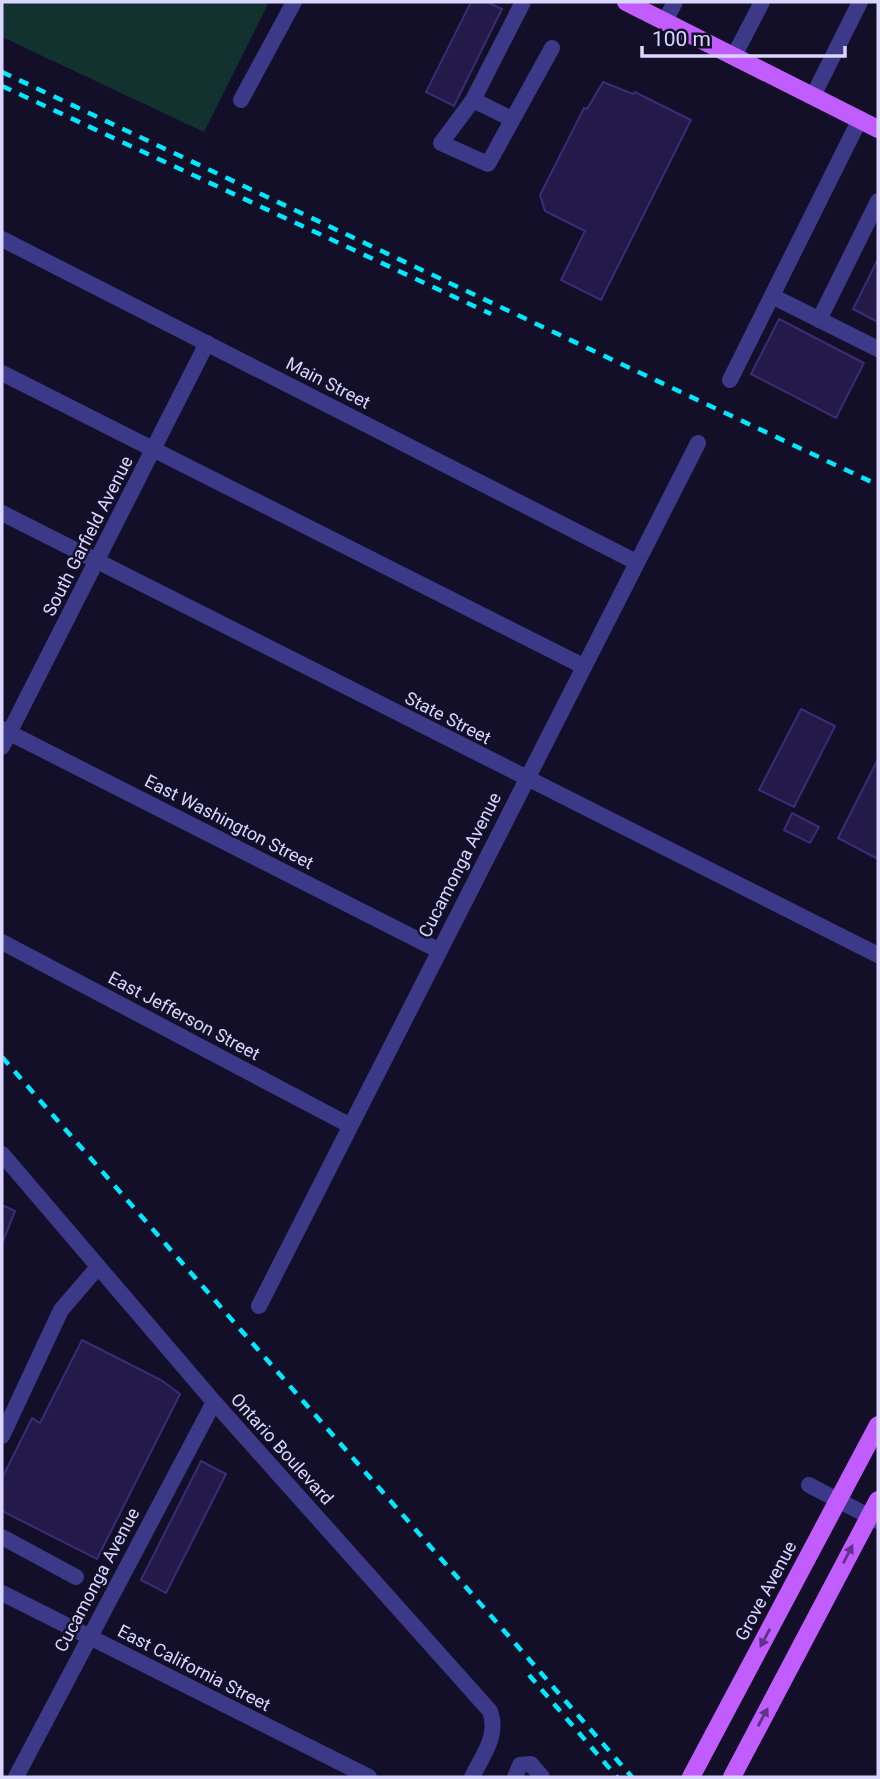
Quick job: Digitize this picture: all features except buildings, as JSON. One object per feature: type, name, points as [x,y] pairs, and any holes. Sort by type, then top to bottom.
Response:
[{"type":"main road","points":[[626,2],[878,129]]},
{"type":"main road","name":"Grove Avenue","points":[[691,1777],[878,1425]]},
{"type":"main road","points":[[732,1777],[874,1519],[878,1500]]},
{"type":"street","points":[[241,100],[294,2]]},
{"type":"street","points":[[523,2],[473,100],[441,143],[488,164],[552,48]]},
{"type":"street","points":[[665,21],[675,2]]},
{"type":"street","points":[[734,56],[762,2]]},
{"type":"street","points":[[813,96],[860,2]]},
{"type":"street","points":[[473,100],[512,119]]},
{"type":"street","points":[[730,380],[860,120]]},
{"type":"street","points":[[819,320],[878,201]]},
{"type":"street","name":"Main Street","points":[[2,239],[636,562]]},
{"type":"street","points":[[772,296],[878,349]]},
{"type":"street","name":"South Garfield Avenue","points":[[4,736],[98,560],[207,344]]},
{"type":"street","points":[[2,373],[153,452],[583,666]]},
{"type":"street","name":"Cucamonga Avenue","points":[[259,1306],[698,443]]},
{"type":"street","name":"State Street","points":[[2,513],[878,955]]},
{"type":"street","name":"East Washington Street","points":[[4,736],[438,950]]},
{"type":"street","name":"East Jefferson Street","points":[[2,942],[349,1125]]},
{"type":"street","name":"Ontario Boulevard","points":[[2,1154],[214,1402],[490,1711],[494,1734],[472,1777]]},
{"type":"street","points":[[2,1436],[61,1310],[98,1267]]},
{"type":"street","name":"Cucamonga Avenue","points":[[16,1777],[214,1402]]},
{"type":"street","points":[[809,1485],[874,1519]]},
{"type":"street","points":[[2,1537],[76,1577]]},
{"type":"street","name":"East California Street","points":[[2,1593],[369,1777]]},
{"type":"street","points":[[514,1777],[520,1765],[531,1764],[542,1777]]},
{"type":"green space","points":[[2,2],[269,2],[204,132],[2,37]]},
{"type":"railway","points":[[2,72],[878,485]]},
{"type":"railway","points":[[2,86],[491,314]]},
{"type":"railway","points":[[2,1057],[632,1777]]},
{"type":"railway","points":[[529,1675],[617,1777]]}]
